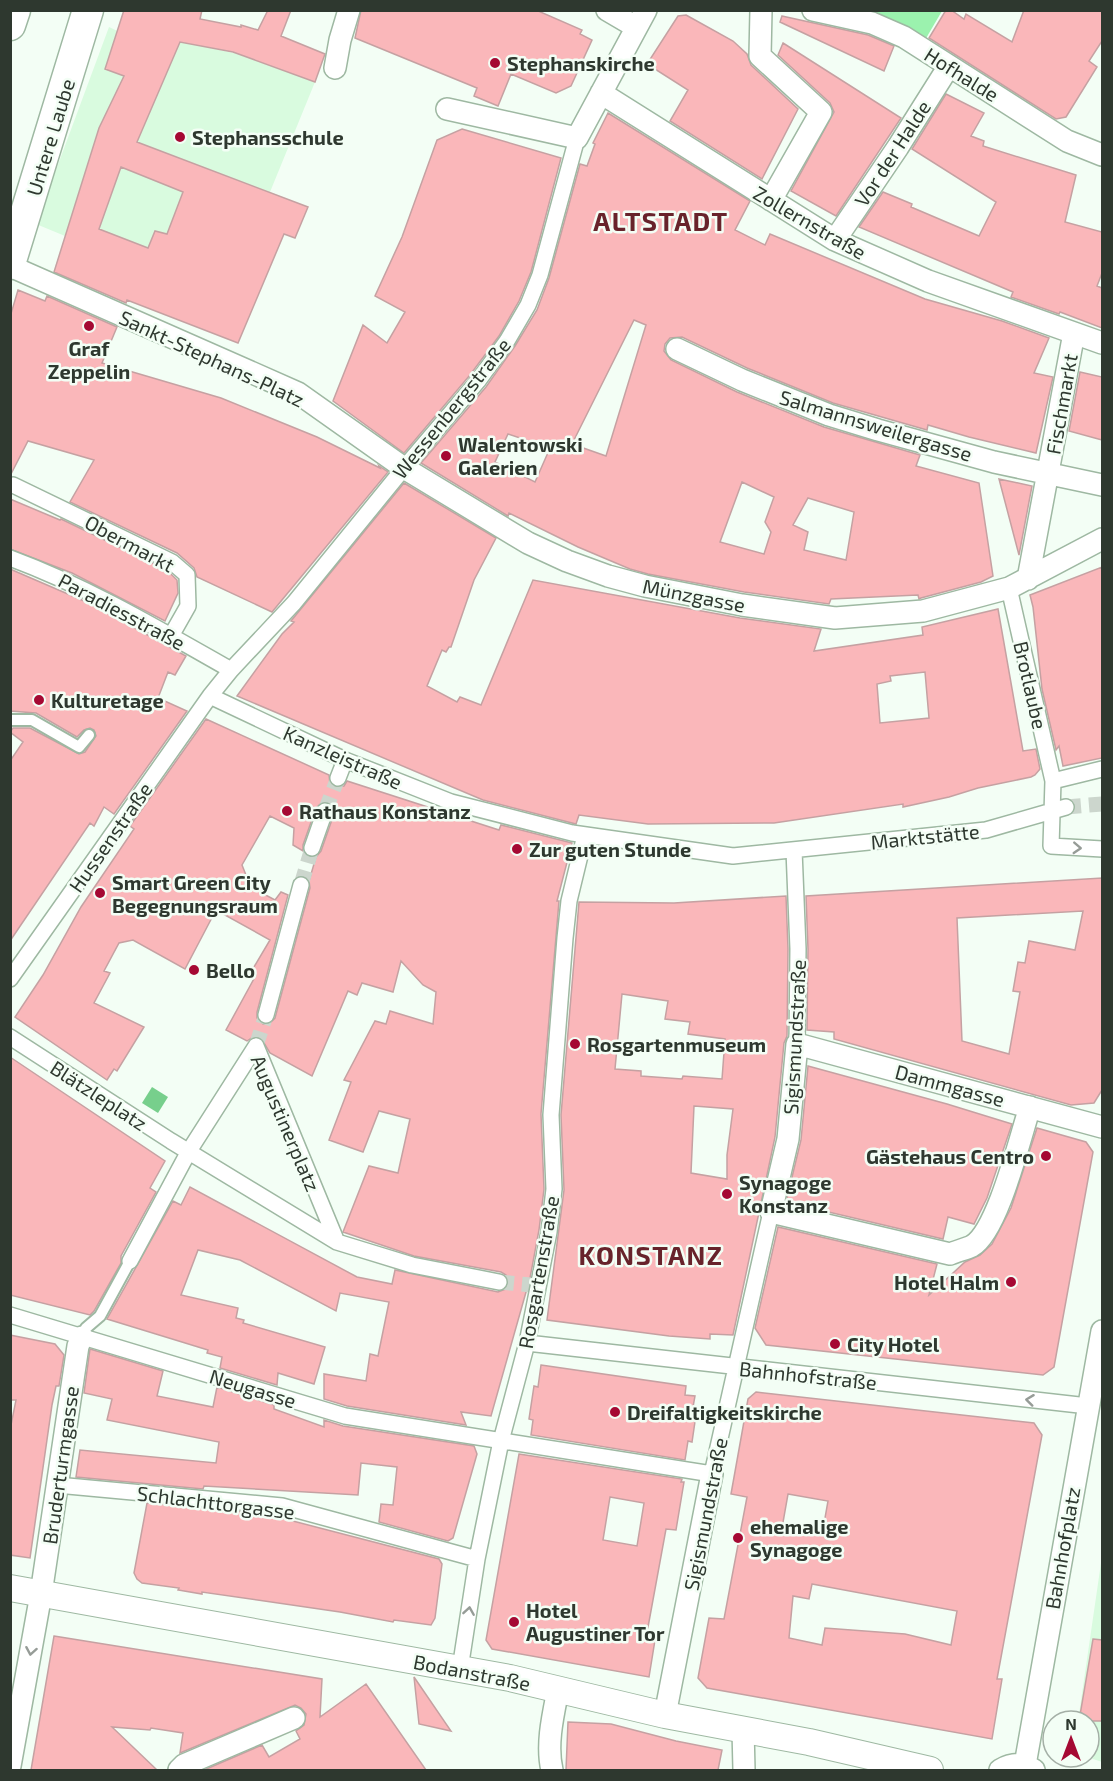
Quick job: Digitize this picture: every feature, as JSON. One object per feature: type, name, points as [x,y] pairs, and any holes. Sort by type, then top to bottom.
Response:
[{"type":"main road","points":[[10,25],[15,10]]},
{"type":"main road","name":"Untere Laube","points":[[10,265],[88,10]]},
{"type":"street","points":[[335,68],[340,39],[349,10]]},
{"type":"street","points":[[607,10],[641,19]]},
{"type":"street","points":[[761,10],[760,56],[820,112],[771,200]]},
{"type":"street","name":"Hofhalde","points":[[813,10],[872,23],[904,37],[1066,141],[1102,155]]},
{"type":"street","name":"Wessenbergstraße","points":[[210,696],[231,670],[294,603],[478,381],[507,341],[528,305],[540,275],[578,138],[641,19]]},
{"type":"street","name":"Vor der Halde","points":[[835,240],[949,66]]},
{"type":"street","name":"Zollernstraße","points":[[601,93],[835,240],[928,281],[1102,343]]},
{"type":"street","points":[[447,109],[578,138]]},
{"type":"street","name":"Sankt-Stephans-Platz","points":[[10,265],[298,393],[404,468]]},
{"type":"street","name":"Fischmarkt","points":[[1018,584],[1047,474],[1074,333]]},
{"type":"street","name":"Salmannsweilergasse","points":[[677,349],[742,380],[829,415],[993,467],[1047,474]]},
{"type":"street","name":"Münzgasse","points":[[404,468],[528,543],[567,561],[608,576],[731,603],[835,618],[923,611],[1018,584]]},
{"type":"street","name":"Fischmarkt","points":[[1047,474],[1102,485]]},
{"type":"street","name":"Obermarkt","points":[[13,485],[172,562],[187,575],[188,606],[171,636]]},
{"type":"street","points":[[1018,584],[1102,539]]},
{"type":"street","name":"Paradiesstraße","points":[[10,558],[54,574],[231,670]]},
{"type":"street","name":"Brotlaube","points":[[1018,584],[1053,781]]},
{"type":"street","name":"Kanzleistraße","points":[[210,696],[345,760],[451,802],[532,824],[585,835]]},
{"type":"street","name":"Hussenstraße","points":[[10,979],[210,696]]},
{"type":"street","points":[[338,778],[345,760]]},
{"type":"street","points":[[1102,769],[1053,781],[1059,808],[1051,846],[1102,849]]},
{"type":"street","name":"Marktstätte","points":[[585,835],[733,856],[986,830],[1059,808]]},
{"type":"street","points":[[312,848],[325,811]]},
{"type":"street","name":"Rosgartenstraße","points":[[459,1669],[477,1558],[501,1441],[527,1343],[535,1286],[549,1232],[554,1189],[551,1115],[565,938],[569,901],[585,835]]},
{"type":"street","name":"Sigismundstraße","points":[[665,1715],[712,1474],[788,1139],[797,1044],[798,949],[794,850]]},
{"type":"street","points":[[266,1015],[301,885]]},
{"type":"street","name":"Blätzleplatz","points":[[10,1037],[337,1242],[412,1264],[499,1282]]},
{"type":"street","name":"Dammgasse","points":[[797,1044],[1102,1127]]},
{"type":"street","name":"Augustinerplatz","points":[[189,1151],[256,1046],[337,1242]]},
{"type":"street","points":[[771,1212],[950,1254],[974,1245],[988,1228],[998,1206],[1029,1107]]},
{"type":"street","points":[[130,1261],[189,1151]]},
{"type":"street","name":"Neugasse","points":[[10,1315],[345,1416],[712,1474]]},
{"type":"street","name":"Bahnhofplatz","points":[[1029,1768],[1102,1331]]},
{"type":"street","name":"Bruderturmgasse","points":[[10,1766],[41,1594],[78,1346],[82,1337]]},
{"type":"street","name":"Bahnhofstraße","points":[[527,1343],[1089,1406]]},
{"type":"street","name":"Schlachttorgasse","points":[[57,1485],[282,1506],[477,1558]]},
{"type":"street","name":"Bodanstraße","points":[[10,1588],[510,1678],[665,1715],[809,1742],[930,1770]]},
{"type":"street","points":[[552,1770],[550,1762],[552,1720],[558,1690]]},
{"type":"street","points":[[179,1770],[184,1765],[294,1718]]},
{"type":"street","points":[[743,1730],[744,1770]]},
{"type":"street","points":[[1000,1770],[1016,1763],[1029,1768]]},
{"type":"lane","points":[[10,720],[32,720],[79,747],[89,735]]},
{"type":"lane","points":[[82,1337],[86,1328],[100,1316],[130,1261]]},
{"type":"shaded area","points":[[850,11],[942,11],[925,40]]},
{"type":"shaded area","name":"Stephansschule","points":[[109,27],[128,36],[140,32],[233,53],[235,50],[243,52],[243,56],[315,82],[270,192],[308,207],[295,238],[284,234],[238,343],[54,271],[65,236],[36,224]]},
{"type":"shaded area","points":[[152,1087],[168,1097],[158,1113],[142,1103]]},
{"type":"shaded area","points":[[1102,1563],[1102,1762],[1101,1709],[1080,1709]]},
{"type":"building","points":[[124,10],[202,10],[200,19],[258,30],[268,10],[291,10],[281,36],[325,54],[315,82],[233,52],[180,42],[137,142],[308,207],[295,238],[284,234],[238,343],[127,300],[126,303],[54,272],[99,128],[124,76],[105,69]],"holes":[[[121,167],[183,192],[167,234],[155,231],[148,248],[99,229]]]},
{"type":"building","name":"Stephanskirche","points":[[361,10],[536,10],[582,30],[580,34],[592,40],[571,86],[556,93],[511,74],[498,106],[474,96],[477,88],[355,38]]},
{"type":"building","points":[[946,10],[951,10],[964,19],[966,14],[1012,42],[1024,10],[1102,10],[1102,41],[1089,61],[1097,67],[1066,117],[1056,119],[929,38]]},
{"type":"building","points":[[686,15],[733,41],[747,54],[751,65],[798,109],[762,179],[670,121],[688,90],[647,64],[678,16]]},
{"type":"building","points":[[782,16],[868,35],[894,46],[884,71],[780,22]]},
{"type":"building","points":[[783,43],[901,118],[836,216],[791,191],[834,112],[830,103],[778,55]]},
{"type":"building","points":[[946,94],[984,113],[971,136],[984,141],[983,146],[1076,175],[1065,222],[1102,232],[1102,273],[1097,286],[1102,288],[1102,328],[1011,297],[1013,292],[859,227],[883,192],[912,204],[911,207],[979,236],[996,202],[912,149]]},
{"type":"building","points":[[608,113],[750,201],[735,230],[765,245],[770,234],[925,299],[1002,321],[1049,338],[1034,373],[1053,377],[1036,453],[928,425],[927,430],[833,403],[747,368],[682,337],[670,338],[665,344],[664,351],[671,360],[737,392],[824,427],[920,455],[916,466],[979,483],[993,576],[981,582],[919,599],[918,595],[831,599],[829,604],[744,592],[648,574],[630,569],[578,547],[509,513],[508,516],[421,463],[486,387],[537,310],[549,278],[580,164],[587,166],[595,144],[593,143]],"holes":[[[634,320],[646,325],[606,456],[572,444]],[[508,434],[550,448],[535,482],[495,462]],[[742,482],[774,497],[765,522],[771,532],[764,554],[720,542]],[[808,498],[854,512],[846,560],[804,550],[808,532],[793,525]]]},
{"type":"building","points":[[462,129],[561,158],[531,272],[519,301],[499,336],[470,375],[404,453],[333,401],[363,325],[387,343],[405,312],[375,296],[402,237],[437,140]]},
{"type":"building","points":[[18,290],[45,301],[47,296],[117,327],[102,363],[221,398],[317,437],[388,472],[272,612],[197,577],[194,568],[177,553],[70,502],[94,460],[28,441],[10,476],[10,317]]},
{"type":"building","points":[[1080,372],[1102,377],[1102,440],[1069,431]]},
{"type":"building","points":[[999,479],[1032,486],[1019,555]]},
{"type":"building","points":[[404,483],[496,538],[474,580],[451,647],[446,652],[442,650],[427,686],[457,702],[460,697],[481,705],[533,580],[740,618],[821,629],[814,651],[923,635],[922,627],[998,609],[1023,751],[1036,749],[1040,769],[1031,777],[903,807],[903,804],[774,823],[648,824],[579,815],[576,824],[483,800],[237,696],[282,634],[294,622],[291,621]],"holes":[[[925,672],[929,718],[880,723],[877,684],[891,681],[890,676]]]},
{"type":"building","points":[[10,499],[61,519],[167,570],[177,580],[178,593],[165,621],[72,573],[10,549]]},
{"type":"building","points":[[1102,567],[1102,758],[1063,766],[1059,746],[1056,750],[1042,689],[1030,595]]},
{"type":"building","points":[[10,569],[91,604],[186,656],[175,675],[168,672],[158,698],[187,711],[114,814],[104,807],[94,826],[90,823],[10,941],[10,761],[23,742],[10,732],[13,728],[30,728],[79,754],[85,752],[96,736],[94,730],[90,728],[77,737],[36,713],[10,711]]},
{"type":"building","points":[[206,719],[329,775],[330,784],[335,787],[344,786],[347,781],[499,830],[501,825],[572,843],[557,901],[559,901],[541,1114],[544,1189],[539,1230],[530,1278],[491,1416],[461,1412],[466,1425],[347,1406],[324,1399],[324,1374],[366,1381],[370,1354],[378,1356],[389,1302],[340,1293],[336,1311],[240,1260],[198,1250],[181,1295],[238,1308],[236,1318],[244,1320],[243,1323],[325,1347],[314,1384],[278,1373],[277,1385],[220,1368],[222,1357],[207,1353],[208,1350],[107,1319],[173,1201],[181,1205],[190,1187],[357,1277],[392,1284],[395,1270],[498,1292],[506,1289],[509,1283],[506,1275],[501,1272],[414,1256],[343,1232],[369,1166],[398,1173],[410,1119],[379,1111],[363,1152],[329,1140],[351,1082],[344,1080],[375,1021],[386,1024],[390,1011],[433,1024],[436,992],[423,985],[401,961],[393,992],[362,983],[357,995],[348,991],[312,1076],[270,1053],[261,1038],[253,1037],[247,1041],[226,1030],[256,975],[251,972],[270,940],[216,910],[185,969],[133,940],[119,943],[104,971],[110,973],[94,1003],[144,1027],[117,1071],[114,1069],[107,1080],[15,1017],[43,975],[81,907],[134,829],[130,826]],"holes":[[[324,801],[333,805],[334,814],[321,851],[316,857],[309,881],[310,888],[275,1018],[269,1024],[263,1024],[257,1018],[257,1012],[288,895],[281,892],[275,900],[245,884],[246,875],[242,865],[270,816],[294,828],[293,845],[303,851],[316,808]]]},
{"type":"building","points":[[1102,878],[1102,1090],[1094,1103],[1071,1105],[834,1039],[834,1032],[807,1030],[806,896]],"holes":[[[1083,911],[1075,950],[1029,941],[1025,963],[1018,962],[1013,991],[1020,992],[1009,1054],[962,1041],[957,918]]]},
{"type":"building","points":[[786,896],[787,1036],[784,1043],[775,1137],[733,1335],[710,1334],[710,1339],[547,1320],[564,1190],[561,1115],[579,902],[674,903]],"holes":[[[622,994],[668,1001],[665,1019],[690,1022],[688,1034],[725,1039],[722,1079],[641,1076],[641,1071],[615,1069]],[[694,1106],[733,1109],[727,1155],[727,1179],[691,1173]]]},
{"type":"building","points":[[10,1057],[165,1161],[150,1188],[156,1192],[121,1256],[121,1263],[90,1315],[10,1295]]},
{"type":"building","points":[[808,1066],[1012,1124],[987,1198],[974,1224],[948,1217],[943,1239],[786,1202],[801,1140]]},
{"type":"building","points":[[1037,1128],[1086,1142],[1093,1152],[1054,1367],[1043,1375],[766,1345],[755,1328],[778,1227],[937,1264],[929,1295],[965,1262],[980,1255],[992,1244],[1011,1208]]},
{"type":"building","points":[[10,1335],[55,1344],[64,1355],[59,1386],[56,1386],[52,1405],[30,1558],[10,1555],[10,1430],[16,1400],[10,1400]]},
{"type":"building","points":[[90,1349],[163,1371],[157,1396],[213,1407],[217,1387],[274,1405],[274,1409],[324,1427],[324,1420],[343,1426],[474,1446],[477,1454],[453,1538],[448,1541],[379,1522],[381,1504],[393,1505],[397,1467],[361,1463],[358,1495],[204,1486],[203,1489],[76,1477],[80,1450],[216,1463],[219,1442],[107,1420],[112,1399],[84,1393]]},
{"type":"building","name":"Dreifaltigkeitskirche","points":[[541,1365],[686,1386],[685,1395],[695,1396],[693,1407],[697,1408],[692,1442],[688,1441],[685,1460],[531,1435],[533,1420],[529,1419],[534,1386],[538,1387]]},
{"type":"building","points":[[756,1392],[1034,1423],[1042,1435],[997,1679],[1002,1679],[992,1739],[707,1688],[698,1678],[709,1618],[724,1619],[747,1497],[731,1494],[748,1399]],"holes":[[[788,1494],[828,1501],[822,1535],[782,1528]],[[812,1584],[957,1611],[951,1645],[905,1634],[825,1628],[822,1645],[789,1638],[793,1596],[809,1599]]]},
{"type":"building","points":[[519,1454],[682,1479],[681,1482],[684,1482],[676,1530],[666,1529],[646,1638],[655,1640],[649,1677],[492,1649],[486,1640]],"holes":[[[610,1497],[644,1503],[637,1546],[603,1540]]]},
{"type":"building","points":[[147,1503],[266,1514],[439,1559],[442,1564],[435,1618],[431,1625],[394,1620],[393,1622],[142,1583],[134,1573]]},
{"type":"building","points":[[54,1636],[322,1679],[320,1717],[366,1684],[426,1770],[204,1770],[262,1745],[269,1757],[300,1739],[296,1731],[304,1725],[306,1714],[295,1705],[180,1753],[183,1733],[151,1728],[150,1730],[112,1727],[157,1770],[31,1770]]},
{"type":"building","points":[[1093,1639],[1102,1640],[1102,1721],[1101,1709],[1081,1709]]},
{"type":"building","points":[[414,1677],[451,1731],[419,1724]]},
{"type":"building","points":[[568,1722],[611,1724],[722,1750],[718,1770],[566,1770]]},
{"type":"tunnel","points":[[325,811],[338,778]]},
{"type":"tunnel","points":[[1066,807],[1102,804]]},
{"type":"tunnel","points":[[301,885],[312,848]]},
{"type":"tunnel","points":[[256,1046],[266,1015]]},
{"type":"tunnel","points":[[499,1282],[531,1285]]},
{"type":"place","name":"Stephanskirche","points":[[495,63]]},
{"type":"place","name":"Stephansschule","points":[[180,137]]},
{"type":"place","name":"Graf Zeppelin","points":[[89,326]]},
{"type":"place","name":"Walentowski Galerien","points":[[446,456]]},
{"type":"place","name":"Kulturetage","points":[[39,700]]},
{"type":"place","name":"Rathaus Konstanz","points":[[287,811]]},
{"type":"place","name":"Zur guten Stunde","points":[[517,849]]},
{"type":"place","name":"Smart Green City Begegnungsraum","points":[[100,893]]},
{"type":"place","name":"Bello","points":[[194,970]]},
{"type":"place","name":"Rosgartenmuseum","points":[[575,1044]]},
{"type":"place","name":"Gästehaus Centro","points":[[1046,1156]]},
{"type":"place","name":"Synagoge Konstanz","points":[[727,1194]]},
{"type":"place","name":"Hotel Halm","points":[[1011,1282]]},
{"type":"place","name":"City Hotel","points":[[835,1344]]},
{"type":"place","name":"Dreifaltigkeitskirche","points":[[615,1412]]},
{"type":"place","name":"ehemalige Synagoge","points":[[738,1538]]},
{"type":"place","name":"Hotel Augustiner Tor","points":[[514,1622]]},
{"type":"district","name":"ALTSTADT","points":[[661,220]]},
{"type":"district","name":"KONSTANZ","points":[[651,1254]]}]
